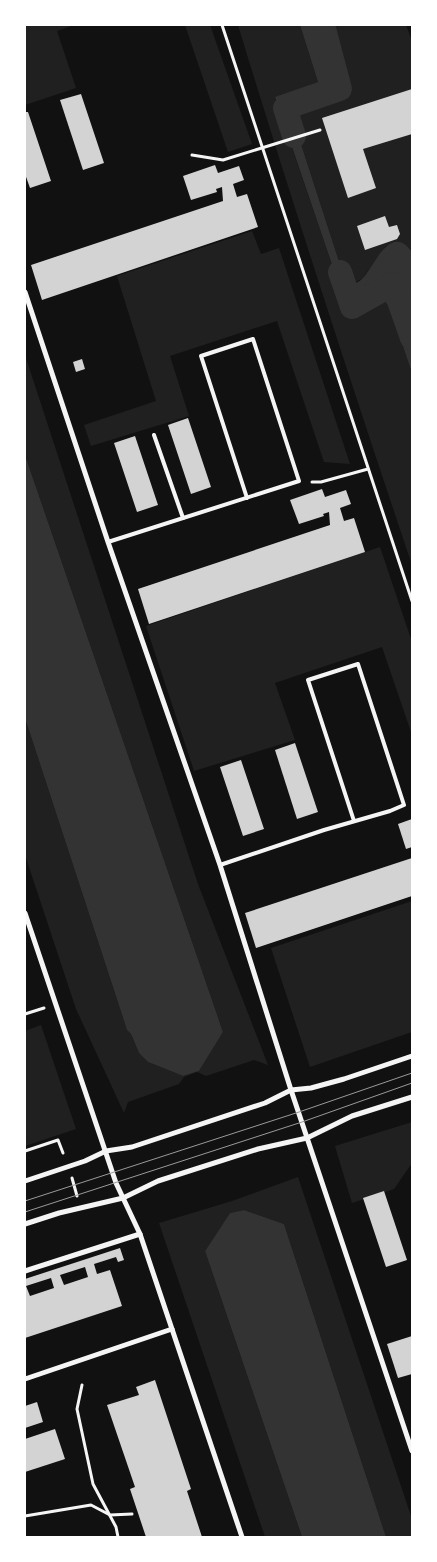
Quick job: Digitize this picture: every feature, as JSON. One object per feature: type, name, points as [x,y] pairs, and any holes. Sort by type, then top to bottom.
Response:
[{"type":"street","points":[[25,292],[108,542],[220,865],[291,1090],[412,1451]]},
{"type":"street","points":[[25,913],[116,1183],[140,1234],[242,1537]]},
{"type":"street","points":[[25,1181],[69,1167],[106,1151],[132,1147],[265,1103],[291,1090],[311,1088],[344,1079],[412,1056]]},
{"type":"street","points":[[25,1224],[84,1206],[123,1198],[158,1180],[258,1148],[307,1138],[352,1116],[412,1097]]},
{"type":"street","points":[[25,1271],[140,1234]]},
{"type":"street","points":[[25,1379],[172,1329]]},
{"type":"lane","points":[[108,542],[247,498],[299,481],[253,339],[201,356],[247,498]]},
{"type":"lane","points":[[154,435],[183,518]]},
{"type":"lane","points":[[220,865],[404,805],[358,664],[308,680],[354,821]]},
{"type":"path","points":[[222,25],[412,601]]},
{"type":"path","points":[[192,156],[223,160],[320,130]]},
{"type":"path","points":[[299,481],[322,482],[368,469]]},
{"type":"path","points":[[25,1151],[58,1140],[69,1167],[77,1196],[84,1206]]},
{"type":"path","points":[[82,1385],[78,1409],[79,1419],[93,1484],[116,1527],[118,1537]]},
{"type":"path","points":[[25,1516],[91,1505],[110,1515],[132,1514]]},
{"type":"shaded area","points":[[25,25],[74,25],[57,31],[76,88],[25,105]]},
{"type":"shaded area","points":[[185,25],[210,25],[252,144],[228,152]]},
{"type":"shaded area","points":[[238,25],[300,25],[318,82],[275,98],[344,300],[350,303],[376,298],[386,303],[390,308],[412,373],[412,565],[323,296]]},
{"type":"shaded area","points":[[300,25],[331,25],[345,72],[339,89],[289,107],[347,286],[362,279],[377,257],[390,244],[397,242],[404,244],[412,252],[412,373],[390,308],[386,303],[376,298],[350,303],[344,300],[275,97],[318,82]]},
{"type":"shaded area","points":[[331,25],[406,25],[412,41],[412,252],[409,248],[386,246],[362,279],[347,286],[289,107],[339,89],[345,72]]},
{"type":"shaded area","points":[[252,231],[261,254],[279,248],[350,464],[324,462],[277,321],[170,356],[189,416],[91,446],[84,425],[156,401],[117,276]]},
{"type":"shaded area","points":[[25,355],[198,884],[268,1065],[254,1060],[206,1076],[197,1072],[184,1077],[179,1084],[128,1102],[124,1113],[76,1009],[25,855],[25,718],[127,1030],[131,1034],[139,1053],[148,1062],[183,1076],[199,1071],[223,1032],[25,455]]},
{"type":"shaded area","points":[[25,455],[223,1032],[199,1071],[183,1076],[148,1062],[139,1053],[131,1034],[127,1030],[25,718]]},
{"type":"shaded area","points":[[380,547],[412,642],[412,735],[382,647],[275,683],[295,740],[194,771],[146,626]]},
{"type":"shaded area","points":[[412,901],[412,1032],[310,1067],[271,948]]},
{"type":"shaded area","points":[[41,1025],[76,1129],[25,1146],[25,1031]]},
{"type":"shaded area","points":[[412,1122],[412,1163],[394,1189],[352,1203],[335,1146]]},
{"type":"shaded area","points":[[298,1177],[412,1519],[412,1537],[386,1537],[284,1224],[244,1210],[230,1213],[205,1251],[302,1537],[265,1537],[159,1223],[232,1201]]},
{"type":"shaded area","points":[[244,1210],[284,1224],[386,1537],[302,1537],[205,1251],[230,1213]]},
{"type":"building","points":[[412,89],[412,134],[363,149],[376,188],[348,198],[322,118]]},
{"type":"building","points":[[81,94],[104,163],[83,170],[60,100]]},
{"type":"building","points":[[25,112],[28,112],[51,181],[30,188],[25,174]]},
{"type":"building","points":[[215,165],[218,173],[239,166],[244,180],[233,184],[237,197],[247,194],[258,227],[42,300],[31,265],[223,201],[222,187],[216,189],[217,192],[191,200],[183,176]]},
{"type":"building","points":[[385,216],[389,227],[397,225],[400,234],[397,239],[365,250],[357,226]]},
{"type":"building","points":[[82,359],[85,369],[76,372],[73,362]]},
{"type":"building","points":[[188,418],[211,487],[191,494],[168,425]]},
{"type":"building","points":[[135,436],[158,505],[137,512],[114,443]]},
{"type":"building","points":[[322,489],[325,497],[346,490],[351,504],[340,508],[344,521],[354,518],[365,552],[149,624],[138,589],[330,525],[329,512],[323,514],[324,516],[299,524],[290,500]]},
{"type":"building","points":[[295,743],[318,812],[297,819],[275,750]]},
{"type":"building","points":[[241,760],[264,829],[243,836],[220,767]]},
{"type":"building","points":[[412,819],[412,847],[406,849],[398,824]]},
{"type":"building","points":[[412,858],[412,896],[256,948],[245,913]]},
{"type":"building","points":[[384,1191],[407,1260],[386,1267],[363,1198]]},
{"type":"building","points":[[120,1248],[124,1260],[118,1262],[116,1257],[94,1264],[97,1274],[110,1270],[122,1306],[25,1338],[25,1279]],"holes":[[[85,1267],[88,1277],[64,1285],[60,1275]],[[51,1278],[54,1288],[30,1296],[26,1286]]]},
{"type":"building","points":[[412,1336],[412,1374],[398,1378],[387,1344]]},
{"type":"building","points":[[155,1380],[191,1489],[187,1491],[202,1537],[146,1537],[130,1489],[135,1487],[107,1405],[139,1395],[136,1387]]},
{"type":"building","points":[[37,1402],[43,1422],[25,1428],[25,1406]]},
{"type":"building","points":[[55,1429],[65,1459],[25,1472],[25,1439]]},
{"type":"waterway","points":[[294,136],[285,108],[340,89],[323,25]]},
{"type":"waterway","points":[[340,272],[352,307],[393,284],[412,338]]},
{"type":"tram line","points":[[25,1201],[299,1112],[412,1073]]},
{"type":"tram line","points":[[25,1212],[302,1122],[412,1083]]}]
